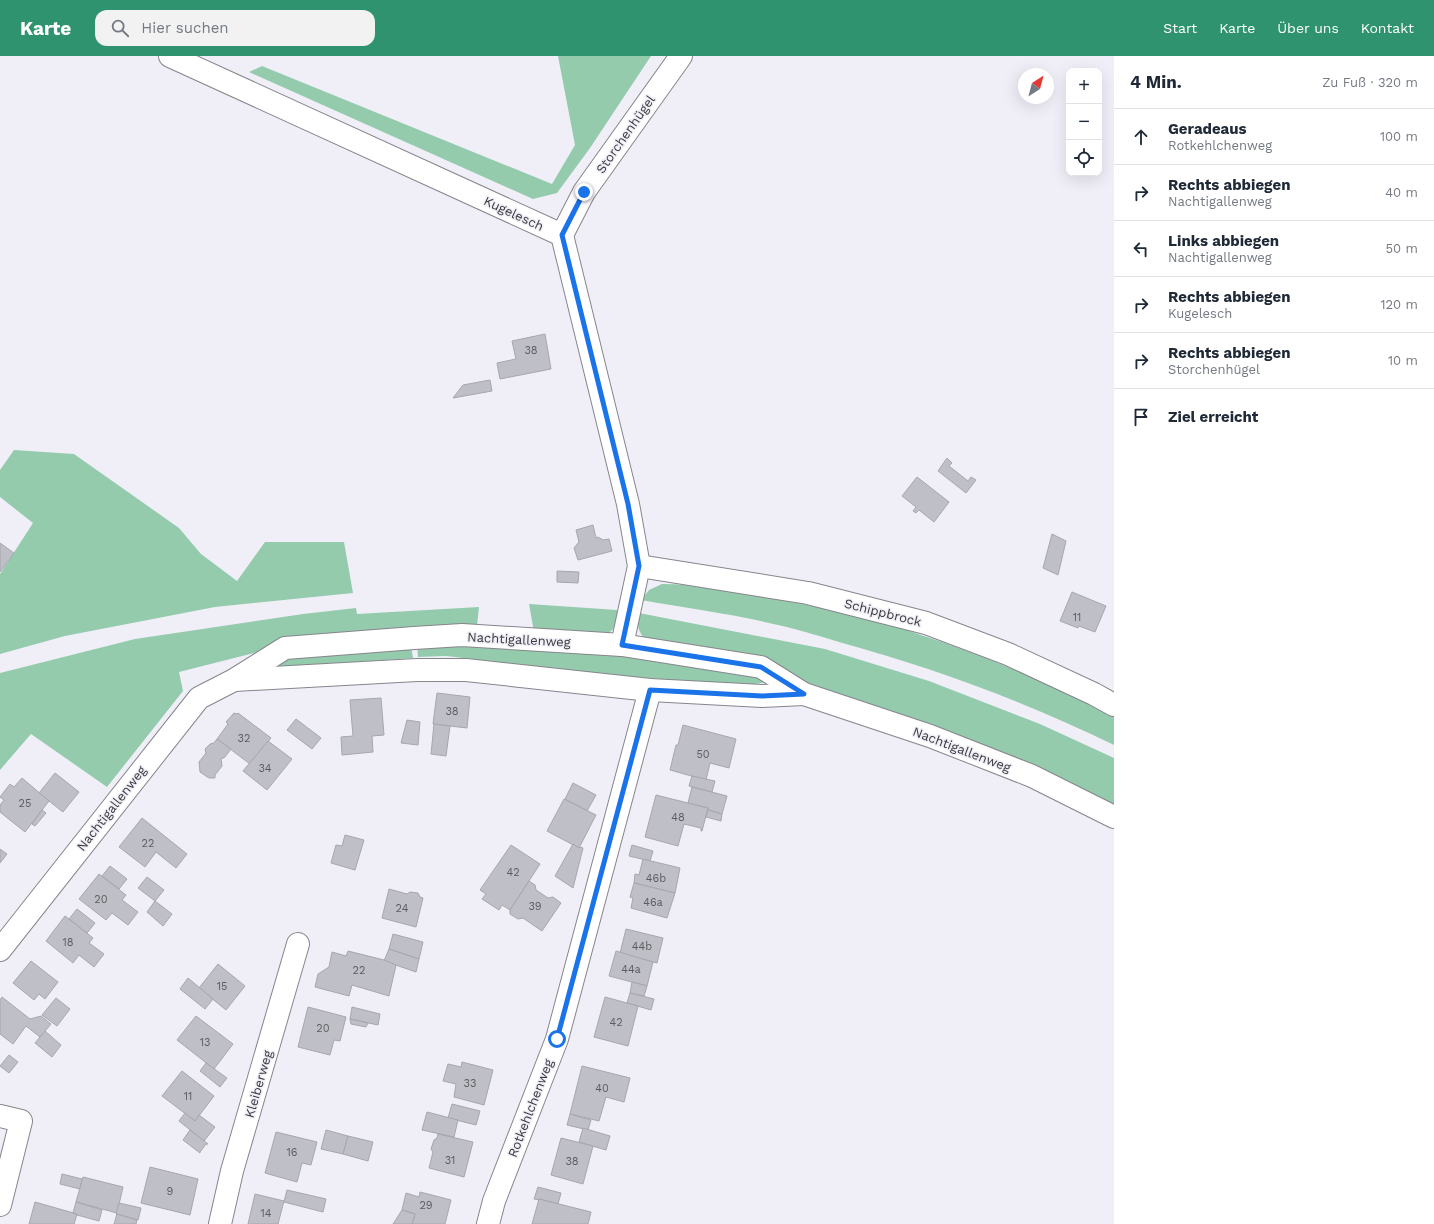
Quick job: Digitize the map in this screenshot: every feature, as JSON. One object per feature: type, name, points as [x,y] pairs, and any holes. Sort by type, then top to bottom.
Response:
[{"type":"street","name":"Kugelesch","points":[[170,56],[562,235]]},
{"type":"street","name":"Storchenhügel","points":[[562,235],[584,192],[680,56]]},
{"type":"street","points":[[562,235],[628,504],[639,566],[622,645]]},
{"type":"street","name":"Schippbrock","points":[[639,566],[808,593],[926,623],[1008,654],[1094,694],[1114,705]]},
{"type":"street","name":"Nachtigallenweg","points":[[0,950],[199,698],[234,680],[285,648],[462,635],[622,645],[761,667],[804,694],[930,736],[1032,776],[1114,817]]},
{"type":"street","name":"Nachtigallenweg","points":[[234,680],[417,670],[466,670],[650,690],[762,696],[804,694]]},
{"type":"street","name":"Rotkehlchenweg","points":[[488,1224],[494,1201],[557,1039],[650,690]]},
{"type":"street","name":"Kleiberweg","points":[[220,1224],[232,1171],[298,944]]},
{"type":"street","points":[[0,1116],[21,1121],[0,1205]]},
{"type":"green space","points":[[558,56],[651,56],[590,148],[557,193],[533,199],[249,72],[262,66],[552,184],[575,145]]},
{"type":"green space","points":[[14,450],[74,454],[179,528],[201,554],[237,581],[265,542],[344,542],[353,593],[215,607],[65,636],[0,654],[0,574],[33,523],[0,497],[0,470]]},
{"type":"green space","points":[[662,584],[687,585],[828,609],[873,620],[942,642],[1030,676],[1114,717],[1114,745],[1013,700],[910,663],[778,625],[737,616],[641,600],[649,590]]},
{"type":"green space","points":[[529,604],[617,610],[619,614],[613,629],[607,635],[534,632]]},
{"type":"green space","points":[[479,607],[475,645],[652,659],[752,673],[766,682],[748,685],[728,684],[568,670],[446,656],[418,657],[417,645],[306,640],[179,672],[183,691],[107,787],[31,734],[0,770],[0,673],[135,639],[303,614],[356,608],[357,614]]},
{"type":"green space","points":[[639,613],[825,649],[929,681],[1040,724],[1114,758],[1114,810],[802,680],[785,669],[644,638],[638,626]]},
{"type":"green space","points":[[411,646],[413,658],[274,668],[278,660]]},
{"type":"building","points":[[545,334],[551,369],[500,379],[497,363],[516,359],[512,341]]},
{"type":"building","points":[[490,380],[492,391],[453,398],[463,385]]},
{"type":"building","points":[[947,458],[952,463],[949,466],[968,481],[971,477],[976,480],[966,493],[938,471]]},
{"type":"building","points":[[917,477],[949,502],[934,522],[919,510],[916,513],[913,511],[916,507],[902,496]]},
{"type":"building","points":[[593,525],[596,538],[598,537],[603,540],[609,539],[612,551],[578,560],[574,548],[579,542],[576,530]]},
{"type":"building","points":[[1052,534],[1066,541],[1058,575],[1043,568]]},
{"type":"building","points":[[0,543],[14,553],[0,572]]},
{"type":"building","points":[[557,571],[579,572],[578,583],[557,582]]},
{"type":"building","points":[[1072,592],[1106,606],[1095,632],[1079,626],[1078,628],[1060,621]]},
{"type":"building","points":[[437,693],[470,697],[467,728],[433,724]]},
{"type":"building","points":[[381,698],[384,735],[372,736],[373,752],[342,755],[341,737],[353,736],[350,700]]},
{"type":"building","points":[[234,713],[238,713],[271,738],[250,764],[217,739],[228,724],[226,722]]},
{"type":"building","points":[[296,719],[321,738],[312,749],[287,730]]},
{"type":"building","points":[[407,720],[420,722],[418,745],[401,743]]},
{"type":"building","points":[[434,724],[450,726],[446,756],[431,754]]},
{"type":"building","points":[[683,725],[736,739],[729,768],[710,763],[706,780],[670,770]]},
{"type":"building","points":[[217,739],[231,749],[224,758],[221,758],[222,766],[215,775],[215,778],[209,778],[200,772],[199,762],[206,753],[205,749]]},
{"type":"building","points":[[268,741],[292,759],[267,790],[243,771]]},
{"type":"building","points":[[55,773],[79,792],[63,812],[39,793]]},
{"type":"building","points":[[692,776],[715,781],[712,792],[689,786]]},
{"type":"building","points":[[22,778],[49,801],[25,832],[0,812],[0,805],[4,800],[0,797],[10,784],[14,787]]},
{"type":"building","points":[[573,783],[596,795],[587,811],[565,799]]},
{"type":"building","points":[[692,787],[727,796],[722,814],[708,810],[708,808],[688,803]]},
{"type":"building","points":[[656,795],[708,808],[702,831],[701,828],[684,824],[678,846],[645,837]]},
{"type":"building","points":[[564,799],[596,815],[579,848],[547,831]]},
{"type":"building","points":[[42,810],[46,813],[35,826],[32,824]]},
{"type":"building","points":[[708,810],[722,814],[721,821],[706,817]]},
{"type":"building","points":[[142,818],[187,854],[176,868],[156,852],[145,867],[119,847]]},
{"type":"building","points":[[345,835],[364,840],[355,870],[331,863],[336,845],[342,846]]},
{"type":"building","points":[[573,844],[579,848],[583,848],[573,888],[555,876]]},
{"type":"building","points":[[511,845],[540,864],[510,910],[502,905],[499,910],[482,899],[486,894],[480,890]]},
{"type":"building","points":[[632,845],[653,851],[650,861],[629,856]]},
{"type":"building","points":[[0,849],[7,854],[0,863]]},
{"type":"building","points":[[643,859],[680,868],[675,893],[634,883],[635,874],[639,875]]},
{"type":"building","points":[[110,866],[127,879],[119,889],[102,876]]},
{"type":"building","points":[[99,874],[126,895],[122,900],[138,912],[128,925],[112,913],[106,920],[79,899]]},
{"type":"building","points":[[147,877],[164,890],[155,901],[138,888]]},
{"type":"building","points":[[529,881],[535,885],[536,890],[548,898],[553,897],[561,903],[542,931],[523,918],[518,919],[510,914],[510,910]]},
{"type":"building","points":[[634,883],[675,893],[667,918],[631,908],[633,898],[630,897]]},
{"type":"building","points":[[389,889],[407,894],[410,892],[418,893],[420,897],[423,898],[416,927],[382,918]]},
{"type":"building","points":[[155,901],[172,914],[163,926],[147,912]]},
{"type":"building","points":[[77,909],[95,923],[87,933],[69,919]]},
{"type":"building","points":[[65,916],[93,938],[89,943],[104,954],[94,967],[79,955],[73,963],[46,941]]},
{"type":"building","points":[[626,929],[663,938],[657,963],[620,953]]},
{"type":"building","points":[[393,934],[423,942],[419,959],[389,949]]},
{"type":"building","points":[[389,949],[419,959],[416,972],[384,961]]},
{"type":"building","points":[[348,951],[384,960],[396,965],[389,996],[352,985],[349,996],[315,987],[318,974],[329,967],[332,952],[346,956]]},
{"type":"building","points":[[616,951],[653,962],[647,986],[609,976]]},
{"type":"building","points":[[31,961],[58,982],[45,999],[39,994],[34,1000],[13,983]]},
{"type":"building","points":[[218,964],[245,986],[226,1010],[199,988]]},
{"type":"building","points":[[188,978],[213,999],[205,1009],[180,989]]},
{"type":"building","points":[[632,982],[647,986],[644,996],[630,993]]},
{"type":"building","points":[[630,993],[654,999],[651,1010],[627,1003]]},
{"type":"building","points":[[2,997],[30,1019],[41,1016],[51,1024],[40,1037],[26,1026],[13,1044],[0,1034],[0,1000]]},
{"type":"building","points":[[605,997],[638,1006],[628,1046],[594,1037]]},
{"type":"building","points":[[56,998],[70,1009],[57,1026],[42,1015]]},
{"type":"building","points":[[308,1007],[346,1017],[340,1041],[334,1040],[330,1055],[298,1047]]},
{"type":"building","points":[[352,1007],[380,1014],[378,1025],[350,1019]]},
{"type":"building","points":[[196,1016],[233,1044],[214,1069],[177,1040]]},
{"type":"building","points":[[350,1019],[368,1023],[366,1027],[351,1024]]},
{"type":"building","points":[[45,1031],[61,1045],[52,1057],[35,1043]]},
{"type":"building","points":[[9,1055],[18,1062],[9,1073],[0,1066]]},
{"type":"building","points":[[462,1062],[493,1070],[484,1105],[454,1097],[456,1084],[443,1081],[448,1064],[461,1067]]},
{"type":"building","points":[[206,1063],[227,1078],[220,1087],[200,1071]]},
{"type":"building","points":[[582,1066],[630,1078],[624,1102],[606,1097],[599,1121],[570,1114]]},
{"type":"building","points":[[182,1071],[214,1096],[195,1121],[162,1096]]},
{"type":"building","points":[[452,1104],[480,1111],[476,1125],[448,1118]]},
{"type":"building","points":[[427,1112],[458,1120],[454,1137],[422,1130]]},
{"type":"building","points":[[185,1113],[195,1121],[199,1115],[215,1127],[204,1141],[179,1121]]},
{"type":"building","points":[[570,1114],[591,1120],[588,1130],[567,1125]]},
{"type":"building","points":[[583,1128],[610,1136],[606,1150],[579,1142]]},
{"type":"building","points":[[190,1130],[208,1144],[206,1144],[200,1153],[183,1140]]},
{"type":"building","points":[[326,1130],[348,1136],[343,1154],[321,1149]]},
{"type":"building","points":[[276,1132],[317,1142],[311,1165],[302,1163],[297,1182],[265,1173]]},
{"type":"building","points":[[438,1134],[473,1142],[464,1177],[429,1168],[433,1152],[431,1149]]},
{"type":"building","points":[[348,1136],[373,1142],[368,1161],[343,1154]]},
{"type":"building","points":[[561,1138],[593,1146],[583,1184],[551,1175]]},
{"type":"building","points":[[150,1167],[198,1179],[190,1215],[141,1203]]},
{"type":"building","points":[[62,1174],[82,1179],[80,1189],[60,1184]]},
{"type":"building","points":[[83,1177],[123,1187],[117,1213],[76,1202]]},
{"type":"building","points":[[538,1187],[561,1193],[558,1204],[534,1199]]},
{"type":"building","points":[[287,1190],[326,1199],[323,1212],[284,1202]]},
{"type":"building","points":[[420,1192],[451,1200],[445,1224],[412,1224],[415,1214],[402,1210],[406,1193],[419,1197]]},
{"type":"building","points":[[255,1194],[284,1201],[278,1224],[248,1224]]},
{"type":"building","points":[[539,1199],[591,1212],[588,1224],[532,1224]]},
{"type":"building","points":[[35,1202],[77,1214],[74,1224],[29,1224]]},
{"type":"building","points":[[76,1202],[102,1210],[99,1221],[73,1213]]},
{"type":"building","points":[[119,1203],[141,1208],[138,1220],[116,1214]]},
{"type":"building","points":[[402,1210],[415,1214],[412,1224],[393,1224]]},
{"type":"building","points":[[117,1214],[137,1220],[136,1224],[114,1224]]},
{"type":"route","points":[[557,1039],[650,690],[762,696],[804,694],[761,667],[622,645],[639,566],[628,504],[562,235],[584,192]]}]
